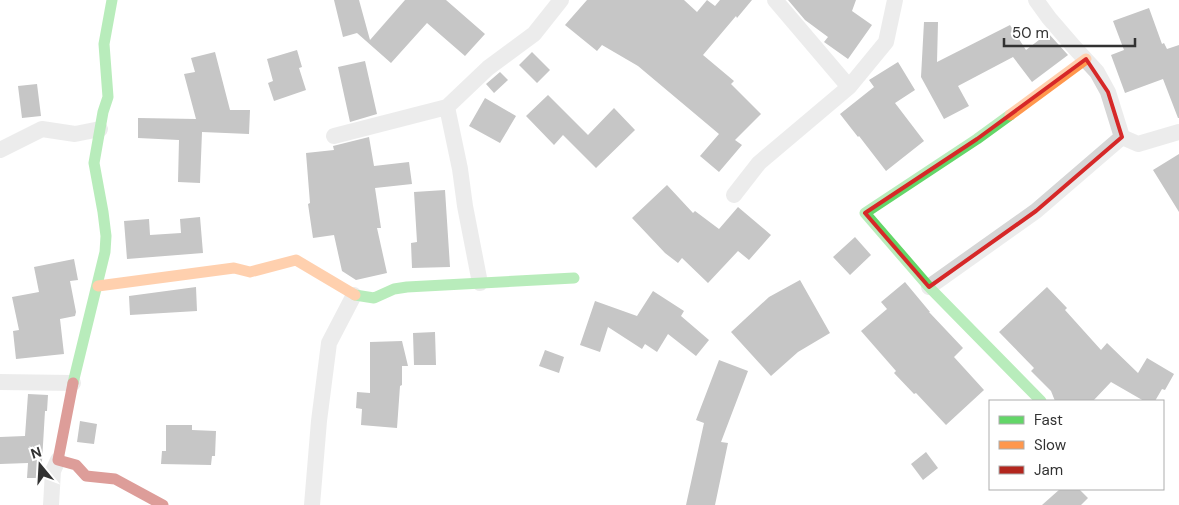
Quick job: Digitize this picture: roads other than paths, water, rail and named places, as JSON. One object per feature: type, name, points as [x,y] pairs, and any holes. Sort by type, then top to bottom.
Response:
[{"type":"street","points":[[51,505],[53,471],[58,460],[73,383],[105,252],[106,236],[94,163],[103,112],[108,97],[104,44],[112,0]]},
{"type":"street","points":[[334,136],[447,107],[488,68],[534,34],[561,0]]},
{"type":"street","points":[[775,0],[849,87]]},
{"type":"street","points":[[734,195],[759,163],[849,87],[886,42],[895,0]]},
{"type":"street","points":[[1036,0],[1049,18],[1097,72],[1108,92],[1122,137],[1138,144],[1179,132]]},
{"type":"street","points":[[1040,400],[928,287],[865,213],[977,140],[1086,59]]},
{"type":"street","points":[[447,107],[480,283]]},
{"type":"street","points":[[0,150],[42,129],[74,134],[100,129]]},
{"type":"street","points":[[928,287],[1036,211],[1122,137]]},
{"type":"street","points":[[98,286],[234,268],[250,272],[296,260],[354,296],[374,298],[394,289],[407,287],[574,278]]},
{"type":"street","points":[[312,505],[330,343],[354,296]]},
{"type":"street","points":[[0,382],[73,383]]},
{"type":"street","points":[[58,460],[76,466],[86,476],[115,479],[164,505]]}]
